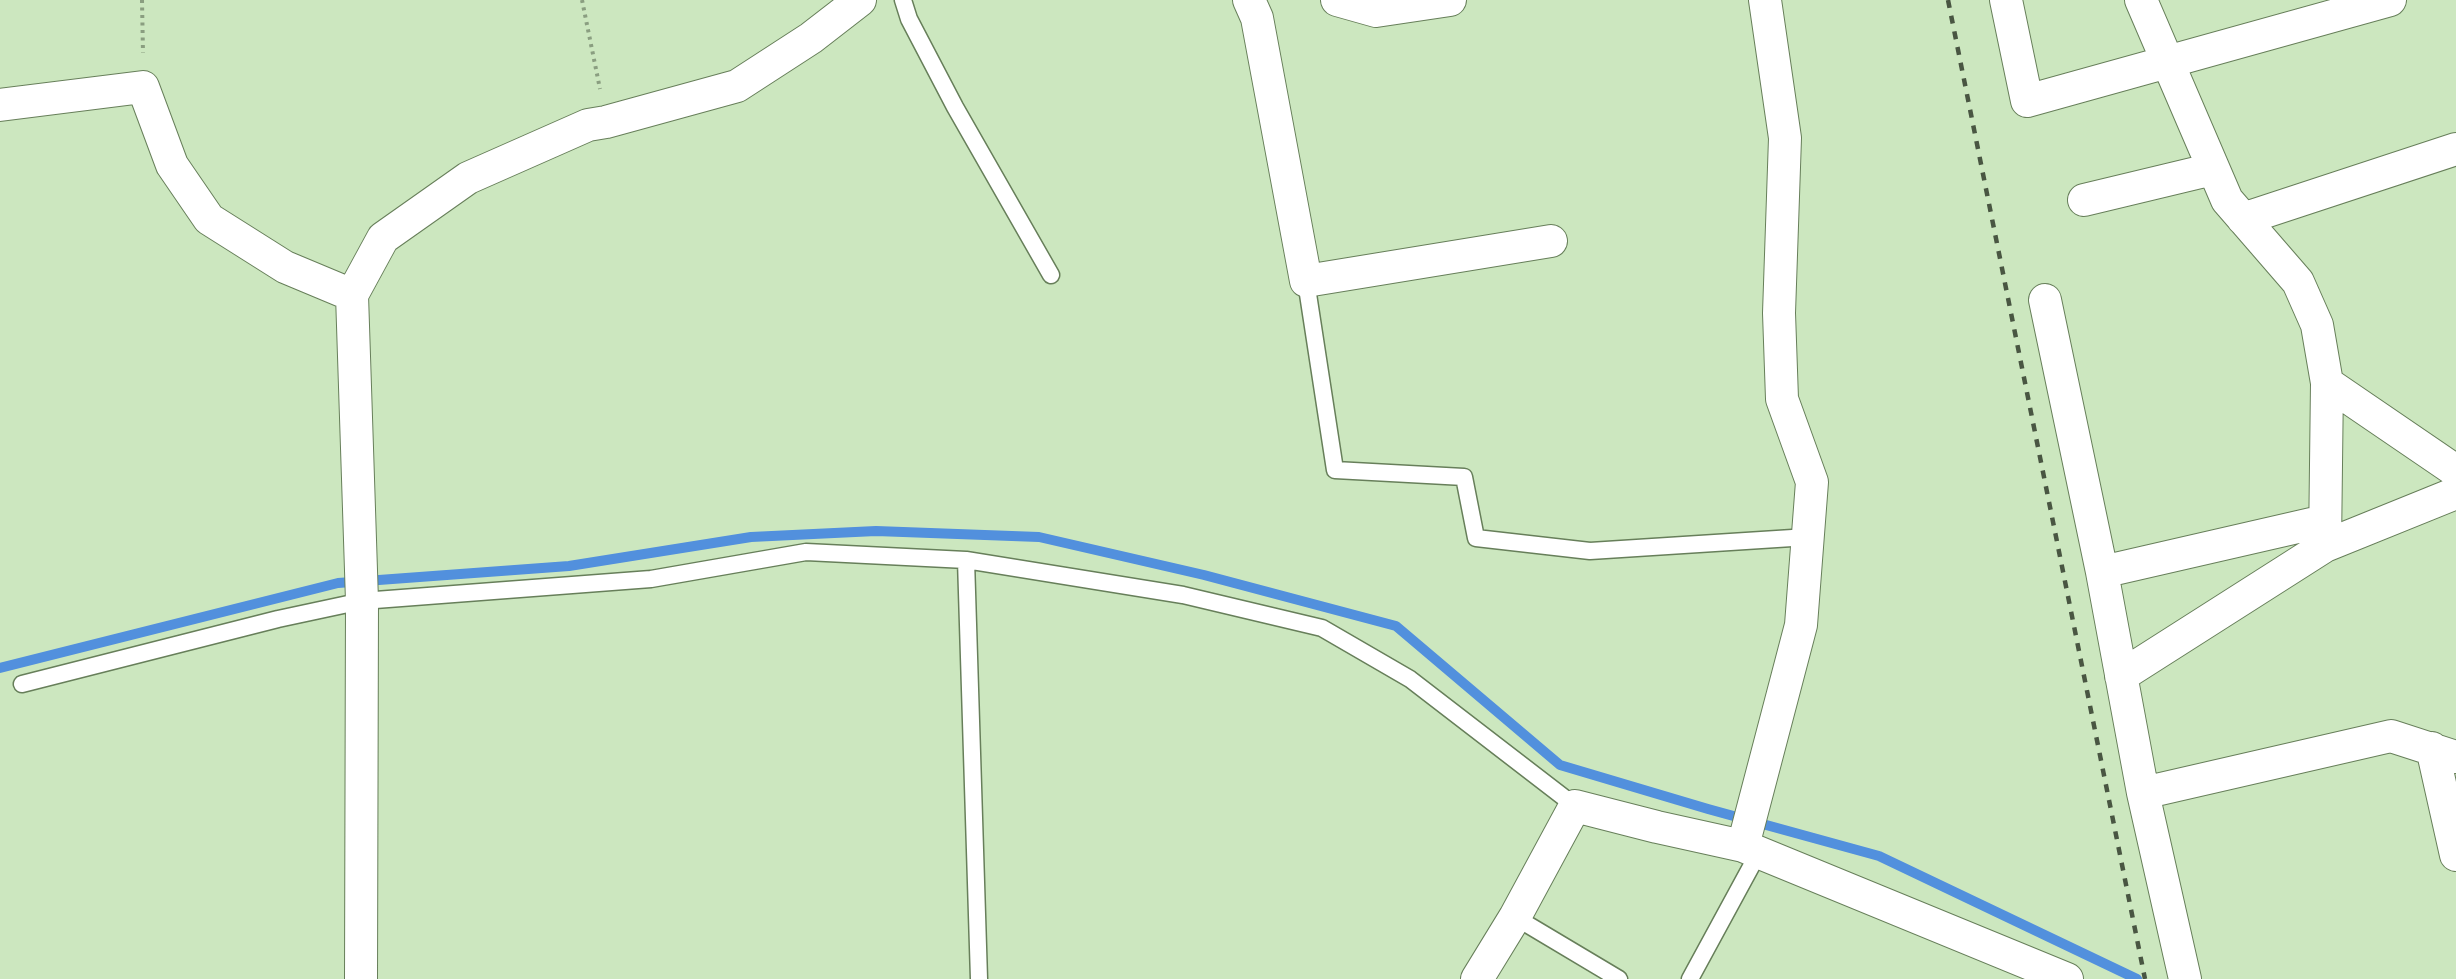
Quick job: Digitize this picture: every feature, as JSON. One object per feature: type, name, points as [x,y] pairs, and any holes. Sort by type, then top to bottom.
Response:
[{"type":"street","points":[[361,979],[362,601],[352,295],[383,238],[468,178],[588,125],[737,87],[811,38],[860,0]]},
{"type":"street","points":[[1249,0],[1257,18],[1306,281],[1551,242]]},
{"type":"street","points":[[1337,0],[1376,10],[1450,0]]},
{"type":"street","points":[[1751,849],[1801,625],[1812,482],[1782,399],[1779,313],[1785,138],[1765,0]]},
{"type":"street","points":[[2006,0],[2027,101],[2390,0]]},
{"type":"street","points":[[2141,0],[2227,200],[2298,282],[2317,325],[2327,383],[2324,534]]},
{"type":"street","points":[[0,105],[143,87],[172,165],[209,219],[285,267],[352,295]]},
{"type":"street","points":[[2243,219],[2456,149]]},
{"type":"street","points":[[2084,200],[2213,169]]},
{"type":"street","points":[[2045,300],[2102,573],[2143,793],[2185,979]]},
{"type":"street","points":[[2327,383],[2456,471]]},
{"type":"street","points":[[2102,573],[2324,534],[2456,493]]},
{"type":"street","points":[[2121,676],[2324,534]]},
{"type":"street","points":[[2143,793],[2391,736],[2444,753],[2456,855]]},
{"type":"street","points":[[1477,979],[1515,917],[1575,806],[1751,849],[2067,979]]},
{"type":"lane","points":[[903,0],[909,18],[955,107],[1051,275]]},
{"type":"lane","points":[[1306,281],[1335,470],[1464,477],[1476,538],[1590,551],[1808,537]]},
{"type":"lane","points":[[22,684],[278,619],[362,601],[651,579],[806,552],[966,560],[1183,594],[1322,628],[1410,679],[1575,806]]},
{"type":"lane","points":[[966,560],[979,979]]},
{"type":"lane","points":[[1690,979],[1751,849]]},
{"type":"lane","points":[[1515,917],[1619,979]]},
{"type":"path","points":[[142,0],[143,87]]},
{"type":"path","points":[[582,0],[606,122]]},
{"type":"waterway","points":[[0,668],[338,583],[569,566],[751,537],[876,531],[1039,537],[1204,575],[1396,626],[1560,765],[1879,856],[2137,979]]},
{"type":"railway","points":[[1948,0],[2145,979]]}]
